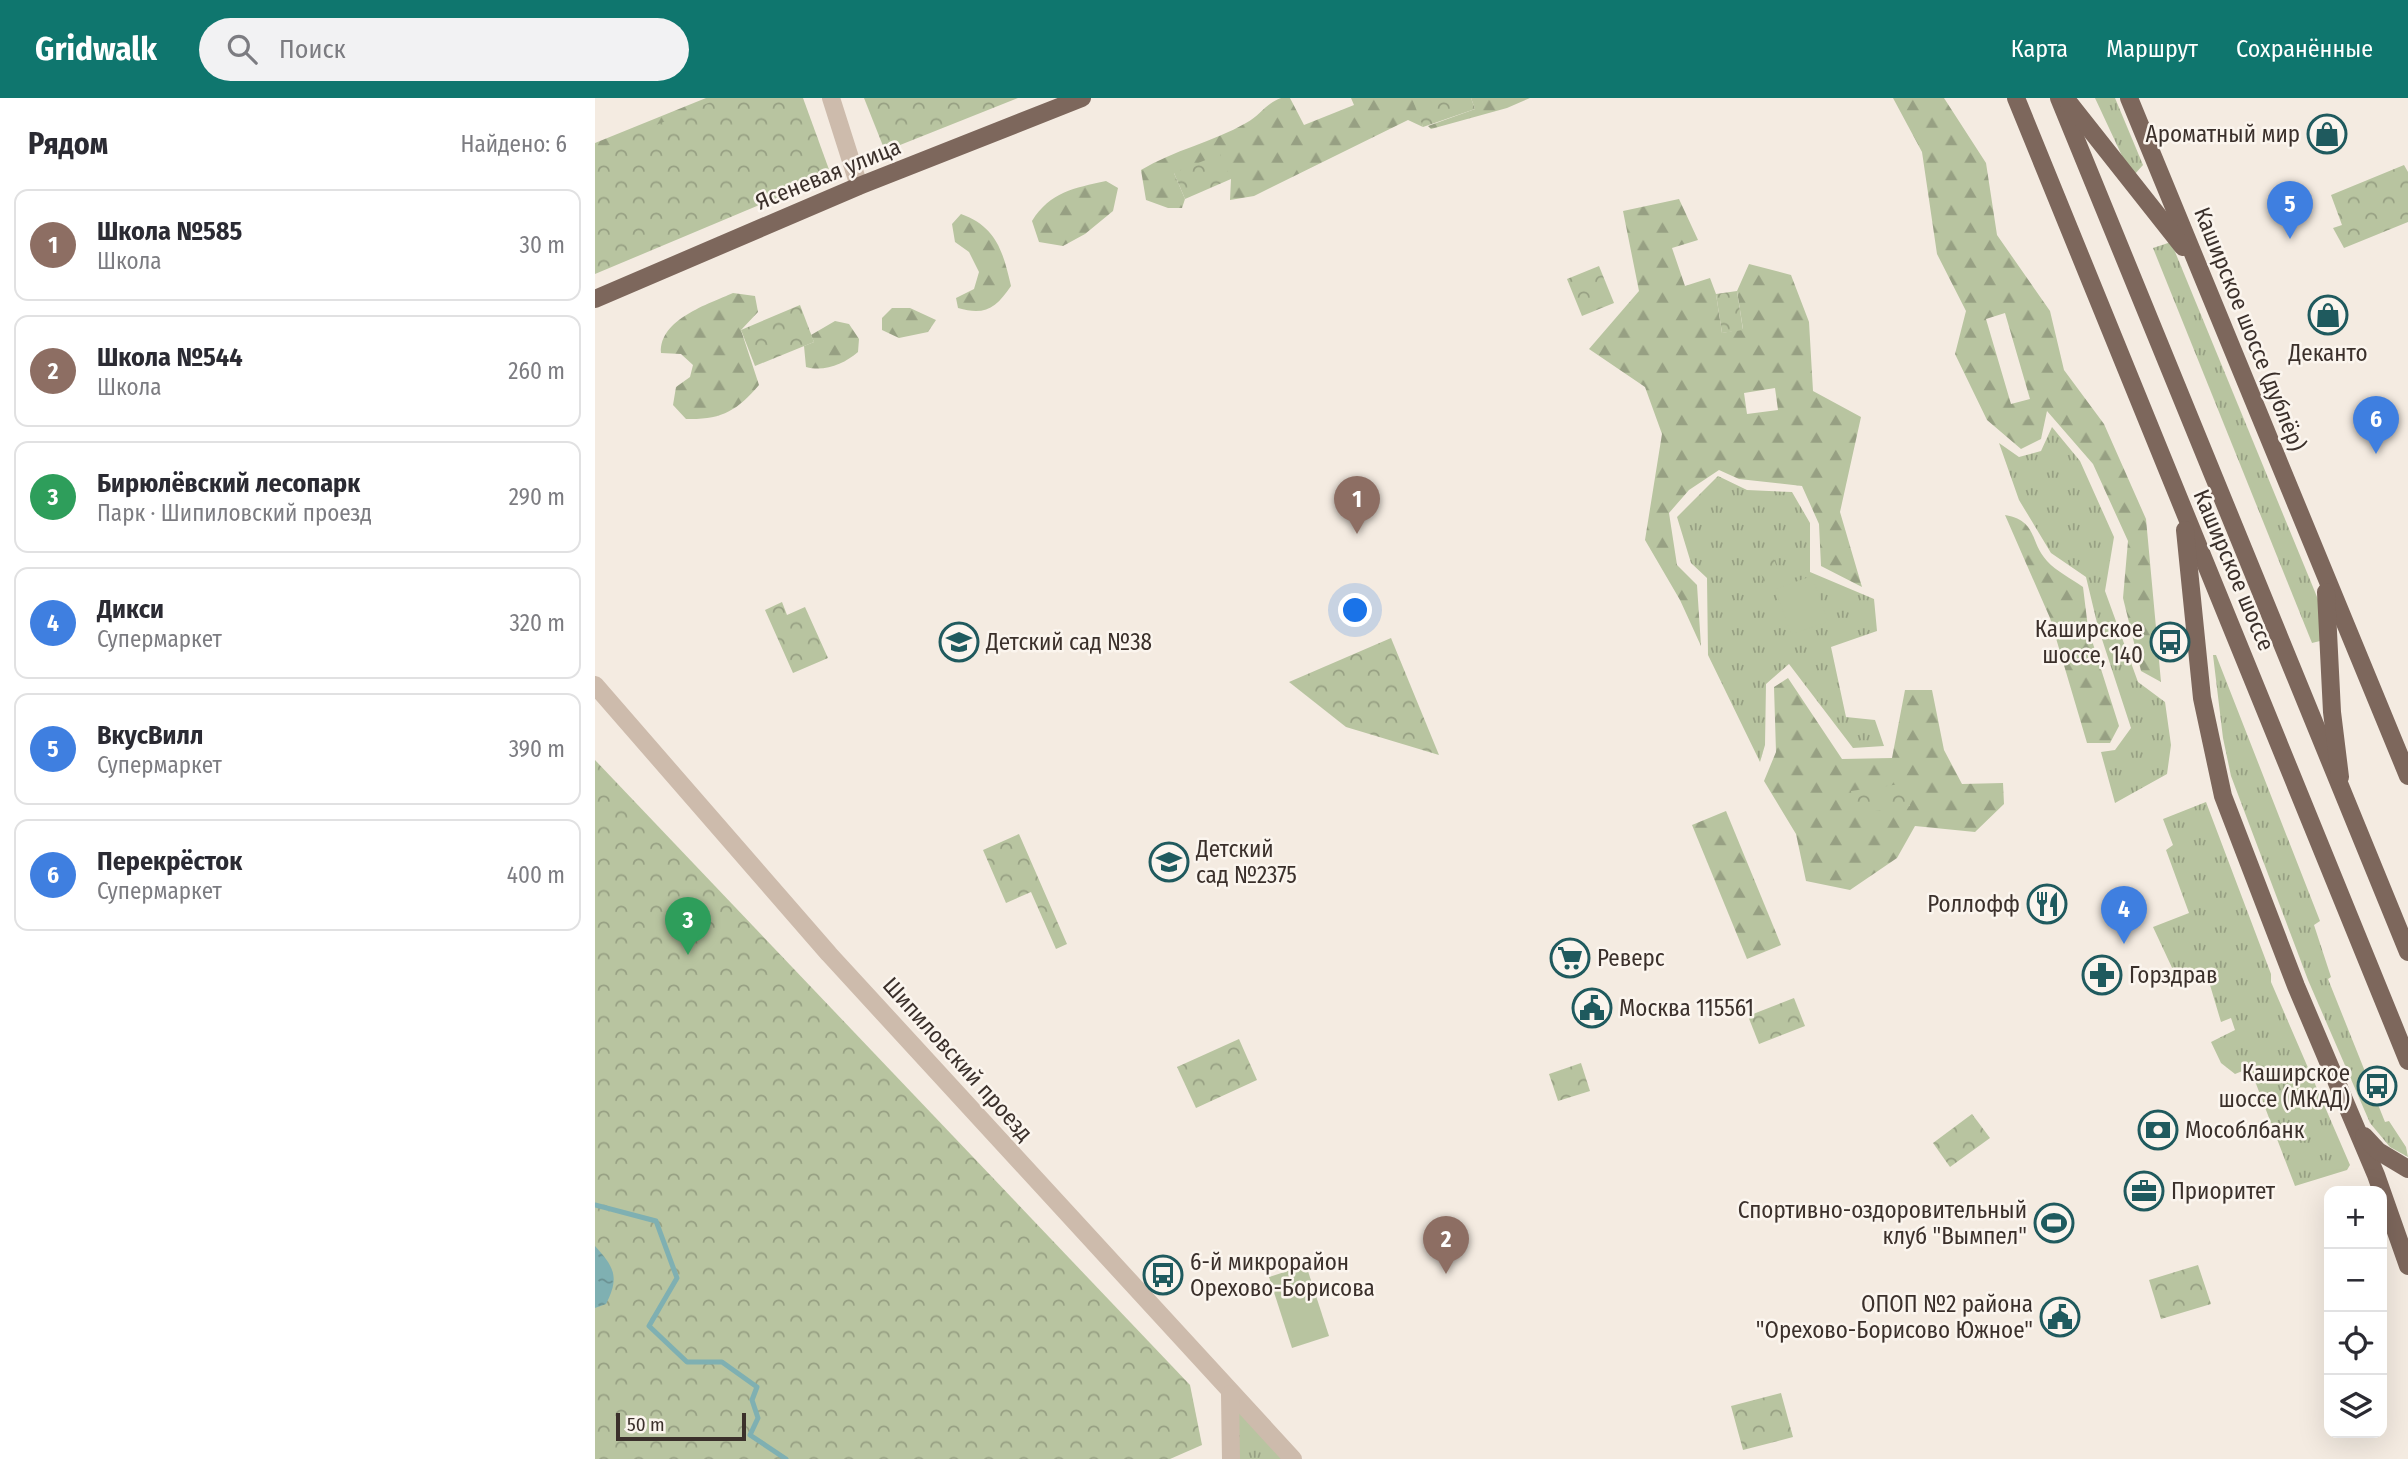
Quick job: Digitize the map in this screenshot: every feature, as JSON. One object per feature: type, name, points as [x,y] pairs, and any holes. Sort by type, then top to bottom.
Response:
[{"type":"main road","name":"Ясеневая улица","points":[[595,299],[859,186],[1082,98]]},
{"type":"main road","name":"Каширское шоссе","points":[[2016,98],[2408,1061]]},
{"type":"main road","name":"Каширское шоссе","points":[[2059,98],[2408,952]]},
{"type":"main road","points":[[2065,98],[2198,267]]},
{"type":"main road","name":"Каширское шоссе (дублёр)","points":[[2129,98],[2408,776]]},
{"type":"main road","points":[[2180,502],[2202,698],[2223,796],[2296,986],[2354,1121],[2408,1266]]},
{"type":"main road","points":[[2326,579],[2332,712],[2340,759],[2340,791]]},
{"type":"main road","points":[[2354,1121],[2378,1151],[2408,1169]]},
{"type":"street","points":[[831,98],[859,186]]},
{"type":"street","name":"Шипиловский проезд","points":[[595,685],[829,954],[1230,1394],[1293,1459]]},
{"type":"street","points":[[1230,1394],[1231,1459]]},
{"type":"green space","points":[[706,98],[745,98],[595,163],[595,143]]},
{"type":"green space","points":[[720,98],[803,98],[831,175],[595,274],[595,151]]},
{"type":"green space","points":[[864,98],[1018,98],[885,151]]},
{"type":"green space","points":[[1281,98],[1290,98],[1304,125],[1354,105],[1351,98],[1414,98],[1423,127],[1408,120],[1254,196],[1230,200],[1231,179],[1174,173],[1185,199],[1182,208],[1168,208],[1146,200],[1141,170],[1233,130]]},
{"type":"green space","points":[[1412,98],[1471,98],[1475,109],[1423,127]]},
{"type":"green space","points":[[1471,98],[1530,98],[1507,108],[1431,129],[1428,126],[1475,109]]},
{"type":"green space","points":[[1893,98],[1944,98],[1986,163],[1997,235],[2050,311],[2064,370],[2104,424],[2146,519],[2161,682],[2141,671],[2123,598],[2128,541],[2093,464],[2047,411],[2041,439],[2021,449],[1987,420],[1955,354],[1966,311],[1937,254],[1922,152]],"holes":[[[2005,313],[2030,399],[2011,404],[1986,319]]]},
{"type":"green space","points":[[2095,98],[2115,98],[2143,165],[2134,175],[2130,173]]},
{"type":"green space","points":[[1220,154],[1231,179],[1185,199],[1174,173]]},
{"type":"green space","points":[[2404,165],[2408,172],[2408,222],[2344,248],[2333,228],[2342,225],[2331,195]]},
{"type":"green space","points":[[1106,181],[1118,188],[1113,211],[1085,234],[1063,246],[1039,242],[1032,221],[1039,211],[1055,197],[1073,189]]},
{"type":"green space","points":[[1679,199],[1698,240],[1672,248],[1685,286],[1710,278],[1716,294],[1722,333],[1743,329],[1737,291],[1749,264],[1791,275],[1809,322],[1813,391],[1861,417],[1840,512],[1862,587],[1821,566],[1819,524],[1802,486],[1739,479],[1719,470],[1689,490],[1669,513],[1677,565],[1697,585],[1701,646],[1680,600],[1645,540],[1662,434],[1645,387],[1589,349],[1639,291],[1623,211]],"holes":[[[1775,388],[1778,410],[1747,414],[1744,393]]]},
{"type":"green space","points":[[961,214],[983,226],[997,242],[1011,286],[995,305],[983,310],[958,308],[956,298],[974,289],[979,272],[969,252],[955,242],[952,224]]},
{"type":"green space","points":[[2171,242],[2322,609],[2324,640],[2312,643],[2153,248]]},
{"type":"green space","points":[[1599,266],[1614,303],[1582,316],[1567,279]]},
{"type":"green space","points":[[1737,291],[1743,330],[1722,333],[1716,294]]},
{"type":"green space","points":[[733,293],[755,296],[758,312],[741,330],[759,385],[743,401],[719,416],[686,419],[673,405],[676,387],[690,377],[693,365],[681,354],[661,353],[663,341],[668,331],[687,314]]},
{"type":"green space","points":[[800,305],[814,342],[755,366],[741,330]]},
{"type":"green space","points":[[892,308],[910,308],[936,320],[928,332],[899,338],[882,330],[882,318]]},
{"type":"green space","points":[[835,321],[849,324],[859,339],[858,352],[834,366],[806,367],[804,346],[814,342],[811,335]]},
{"type":"green space","points":[[2052,427],[2080,461],[2114,537],[2105,591],[2138,682],[2165,702],[2171,745],[2167,774],[2115,803],[2101,752],[2115,750],[2131,728],[2098,627],[2086,577],[2051,553],[2019,500],[1999,443],[2019,457],[2041,451]]},
{"type":"green space","points":[[1718,476],[1747,490],[1792,492],[1810,523],[1810,572],[1874,599],[1877,631],[1831,647],[1846,717],[1875,720],[1884,746],[1853,748],[1789,664],[1766,684],[1765,745],[1760,762],[1708,655],[1707,578],[1691,563],[1677,517]]},
{"type":"green space","points":[[2005,515],[2023,522],[2047,561],[2083,587],[2088,628],[2119,726],[2110,743],[2087,743],[2050,618]]},
{"type":"green space","points":[[1774,559],[1781,581],[1765,586],[1758,564]]},
{"type":"green space","points":[[1812,576],[1828,622],[1791,634],[1775,589]]},
{"type":"green space","points":[[782,602],[787,615],[805,607],[828,658],[793,673],[765,610]]},
{"type":"green space","points":[[1391,638],[1439,755],[1346,727],[1289,682]]},
{"type":"green space","points":[[2213,655],[2216,655],[2320,921],[2314,925],[2331,977],[2328,979],[2366,1074],[2361,1077],[2366,1088],[2371,1087],[2385,1122],[2389,1121],[2406,1147],[2408,1157],[2390,1147],[2370,1123],[2308,980],[2231,776],[2223,738]]},
{"type":"green space","points":[[1788,678],[1842,759],[1892,758],[1905,690],[1932,690],[1944,750],[1962,784],[2003,783],[2004,804],[1975,832],[1915,826],[1897,858],[1850,890],[1806,881],[1796,834],[1764,781],[1776,752],[1774,687]]},
{"type":"green space","points":[[595,760],[1190,1385],[1202,1445],[1170,1459],[595,1459]]},
{"type":"green space","points":[[1907,783],[1910,806],[1854,814],[1851,791]]},
{"type":"green space","points":[[2206,802],[2271,974],[2271,982],[2350,1165],[2347,1170],[2295,1186],[2250,1068],[2235,1074],[2221,1063],[2211,1042],[2235,1030],[2231,1018],[2221,1022],[2207,975],[2174,972],[2153,927],[2189,913],[2166,850],[2173,845],[2163,819]]},
{"type":"green space","points":[[1726,811],[1781,945],[1747,959],[1692,825]]},
{"type":"green space","points":[[1019,834],[1067,944],[1056,949],[1031,892],[1006,903],[983,850]]},
{"type":"green space","points":[[1794,998],[1805,1026],[1759,1044],[1748,1016]]},
{"type":"green space","points":[[1239,1039],[1257,1080],[1196,1108],[1177,1067]]},
{"type":"green space","points":[[1581,1063],[1590,1091],[1558,1101],[1549,1074]]},
{"type":"green space","points":[[1972,1114],[1990,1138],[1950,1167],[1933,1143]]},
{"type":"green space","points":[[1306,1265],[1329,1336],[1292,1348],[1269,1277]]},
{"type":"green space","points":[[2198,1265],[2211,1304],[2161,1319],[2149,1280]]},
{"type":"green space","points":[[1781,1393],[1793,1437],[1743,1450],[1731,1406]]},
{"type":"green space","points":[[1230,1394],[1293,1459],[1231,1459]]},
{"type":"water","points":[[595,1246],[611,1266],[614,1279],[606,1304],[595,1308]]},
{"type":"waterway","points":[[595,1205],[656,1221],[677,1278],[649,1326],[687,1362],[722,1362],[757,1387],[752,1400],[758,1418],[750,1435],[786,1459]]},
{"type":"place","name":"Ароматный мир","points":[[2327,134]]},
{"type":"place","name":"ВкусВилл","points":[[2290,239]]},
{"type":"place","name":"Деканто","points":[[2328,315]]},
{"type":"place","name":"Перекрёсток","points":[[2376,454]]},
{"type":"place","name":"Школа №585","points":[[1357,534]]},
{"type":"place","name":"Детский сад №38","points":[[959,642]]},
{"type":"place","name":"Каширское шоссе, 140","points":[[2170,642]]},
{"type":"place","name":"Детский сад №2375","points":[[1169,862]]},
{"type":"place","name":"Роллофф","points":[[2047,904]]},
{"type":"place","name":"Дикси","points":[[2124,944]]},
{"type":"place","name":"Бирюлёвский лесопарк","points":[[688,955]]},
{"type":"place","name":"Реверс","points":[[1570,958]]},
{"type":"place","name":"Горздрав","points":[[2102,975]]},
{"type":"place","name":"Москва 115561","points":[[1592,1008]]},
{"type":"place","name":"Каширское шоссе (МКАД)","points":[[2377,1086]]},
{"type":"place","name":"Мособлбанк","points":[[2158,1130]]},
{"type":"place","name":"Приоритет","points":[[2144,1191]]},
{"type":"place","name":"Спортивно-оздоровительный клуб \"Вымпел\"","points":[[2054,1223]]},
{"type":"place","name":"Школа №544","points":[[1446,1274]]},
{"type":"place","name":"6-й микрорайон Орехово-Борисова","points":[[1163,1275]]},
{"type":"place","name":"ОПОП №2 района \"Орехово-Борисово Южное\"","points":[[2060,1317]]}]
